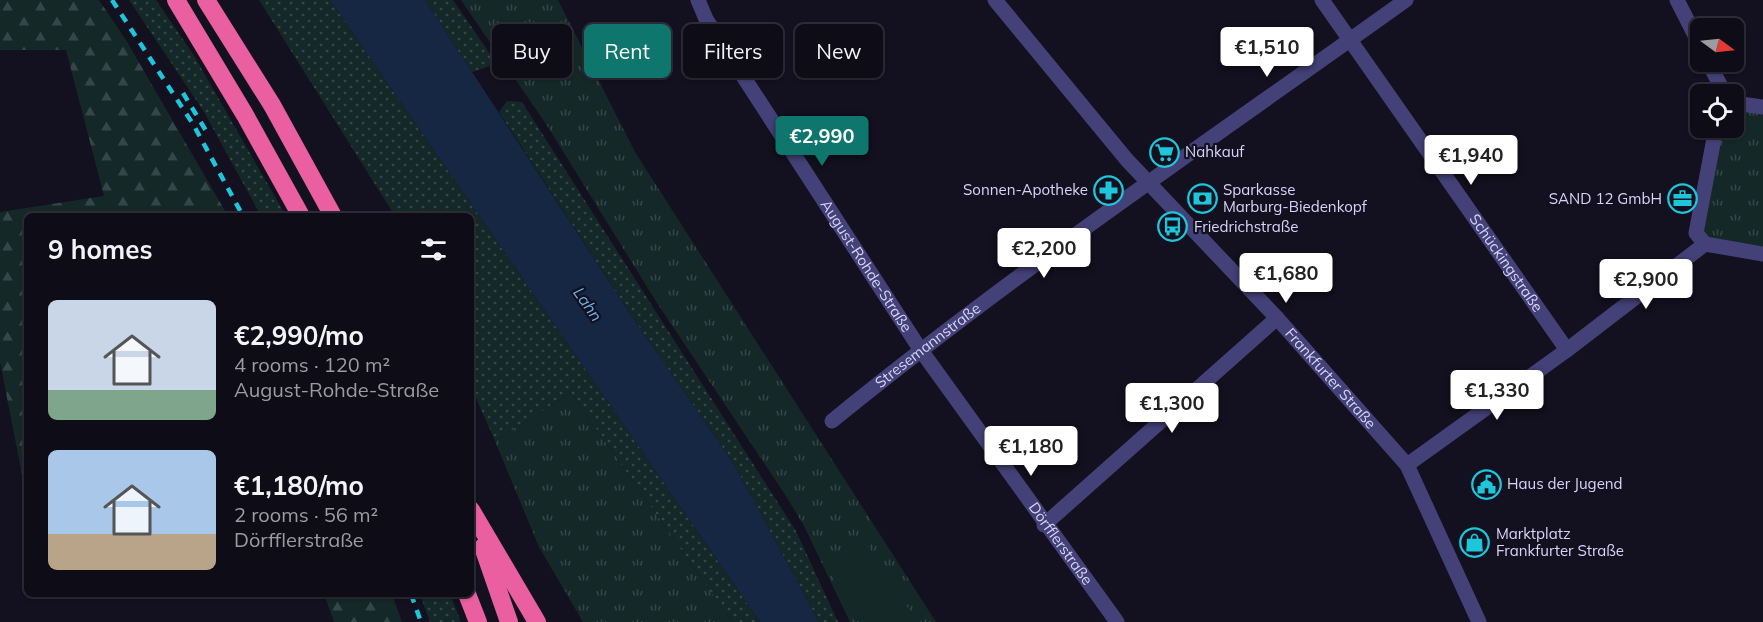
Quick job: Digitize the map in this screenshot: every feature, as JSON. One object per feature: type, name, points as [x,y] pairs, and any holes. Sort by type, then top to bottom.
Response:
[{"type":"highway","points":[[176,0],[245,115],[299,213]]},
{"type":"highway","points":[[206,0],[272,105],[331,213]]},
{"type":"highway","points":[[474,515],[537,622]]},
{"type":"highway","points":[[474,525],[509,622]]},
{"type":"highway","points":[[468,597],[477,622]]},
{"type":"street","name":"August-Rohde-Straße","points":[[698,0],[706,19],[920,349]]},
{"type":"street","name":"Frankfurter Straße","points":[[995,0],[1148,182],[1277,318],[1407,465],[1479,622]]},
{"type":"street","name":"Schückingstraße","points":[[1322,0],[1567,350]]},
{"type":"street","name":"Stresemannstraße","points":[[832,421],[920,349],[1148,182],[1406,0]]},
{"type":"street","points":[[1677,0],[1690,25]]},
{"type":"street","points":[[1744,104],[1763,107]]},
{"type":"street","points":[[1714,138],[1696,233],[1705,244],[1763,254]]},
{"type":"street","points":[[1407,465],[1567,350],[1705,244]]},
{"type":"street","points":[[1044,525],[1277,318]]},
{"type":"street","name":"Dörfflerstraße","points":[[920,349],[1044,525],[1117,622]]},
{"type":"green space","points":[[0,0],[99,0],[126,40],[226,213],[24,213],[24,485],[0,362],[0,212],[104,196],[66,50],[0,50]]},
{"type":"green space","points":[[129,0],[156,0],[193,54],[284,213],[259,213],[204,112]]},
{"type":"green space","points":[[259,0],[330,0],[760,622],[732,622],[571,393],[495,441],[474,394],[474,213],[393,213]]},
{"type":"green space","points":[[425,0],[453,0],[492,57],[492,66],[472,72]]},
{"type":"green space","points":[[461,0],[558,0],[570,24],[492,24],[492,45]]},
{"type":"green space","points":[[572,28],[584,51],[584,78],[598,78],[635,152],[936,622],[850,622],[804,526],[784,493],[657,303],[546,124],[514,78],[572,78]]},
{"type":"green space","points":[[507,101],[522,102],[796,531],[838,622],[819,622],[734,464],[633,318],[499,112]]},
{"type":"green space","points":[[1744,108],[1763,111],[1763,249],[1706,241],[1698,232],[1717,138],[1744,138]]},
{"type":"green space","points":[[571,393],[732,622],[583,622],[539,547],[495,441]]},
{"type":"green space","points":[[866,544],[917,622],[862,622],[827,569]]},
{"type":"green space","points":[[325,597],[393,597],[402,622],[334,622]]},
{"type":"green space","points":[[421,597],[451,597],[461,622],[430,622]]},
{"type":"water","name":"Lahn","points":[[330,0],[425,0],[633,318],[734,464],[819,622],[760,622]]},
{"type":"railway","points":[[112,0],[193,124],[241,213]]},
{"type":"railway","points":[[183,93],[208,134]]},
{"type":"railway","points":[[412,597],[421,622]]},
{"type":"place","name":"Nahkauf","points":[[1164,152]]},
{"type":"place","name":"Sonnen-Apotheke","points":[[1109,190]]},
{"type":"place","name":"Sparkasse Marburg-Biedenkopf","points":[[1202,199]]},
{"type":"place","name":"SAND 12 GmbH","points":[[1683,199]]},
{"type":"place","name":"Friedrichstraße","points":[[1173,227]]},
{"type":"place","name":"Haus der Jugend","points":[[1486,484]]},
{"type":"place","name":"Marktplatz Frankfurter Straße","points":[[1475,543]]}]
